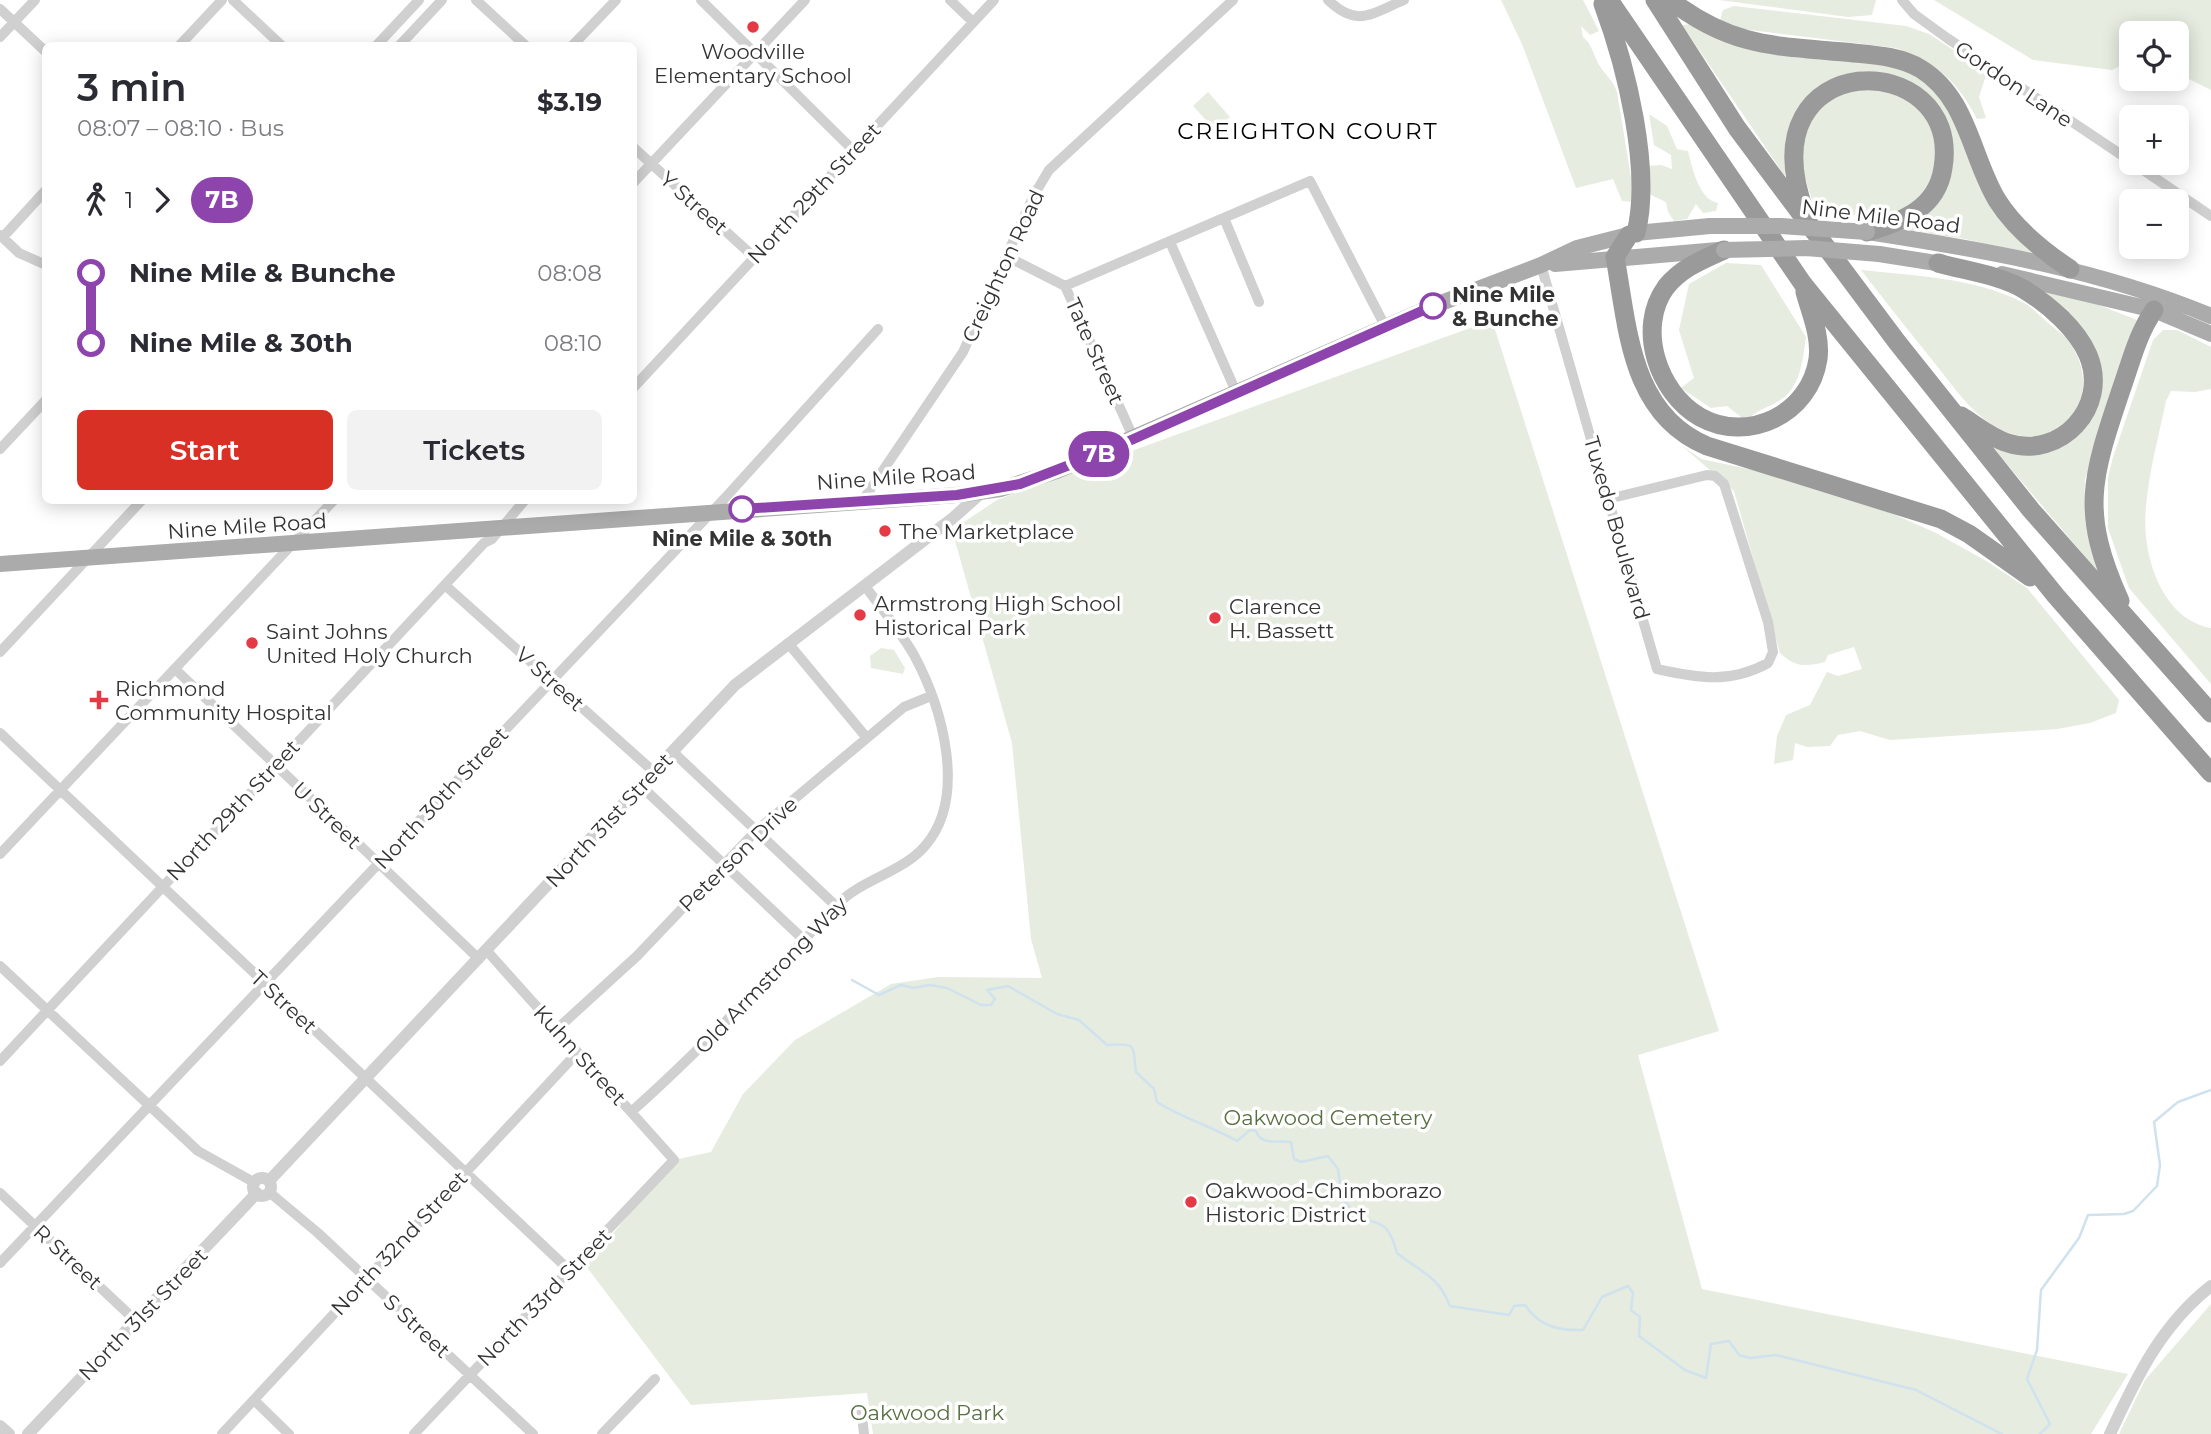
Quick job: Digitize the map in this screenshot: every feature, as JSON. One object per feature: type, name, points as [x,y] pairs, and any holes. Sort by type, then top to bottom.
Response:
[{"type":"highway","points":[[1602,0],[1619,49],[1635,124],[1641,212],[1633,234],[1615,257],[1633,356],[1644,390],[1668,422],[1685,435],[1707,446],[1941,519],[1969,534],[2056,596]]},
{"type":"highway","points":[[1609,0],[1803,284],[2056,596],[2211,773]]},
{"type":"highway","points":[[1655,0],[1737,128],[1950,408],[2031,510],[2211,713]]},
{"type":"highway","points":[[1670,0],[1702,23],[1745,41],[1883,56],[1920,69],[1951,98],[2001,206],[2027,236],[2070,269]]},
{"type":"highway","points":[[1811,226],[1794,167],[1793,149],[1799,124],[1813,103],[1829,90],[1856,80],[1875,79],[1900,86],[1925,105],[1941,133],[1944,156],[1938,184],[1925,204],[1904,219],[1867,232]]},
{"type":"highway","points":[[1724,250],[1686,268],[1667,286],[1655,310],[1652,329],[1656,359],[1665,379],[1686,407],[1709,422],[1741,428],[1765,424],[1784,414],[1803,396],[1813,377],[1818,351],[1816,329],[1803,284]]},
{"type":"highway","points":[[1938,263],[2011,283],[2051,310],[2070,328],[2087,351],[2094,382],[2089,406],[2080,422],[2064,436],[2043,445],[2008,443],[1950,408]]},
{"type":"highway","points":[[2126,615],[2105,568],[2095,534],[2093,484],[2101,450],[2140,333],[2154,310]]},
{"type":"main road","name":"Nine Mile Road","points":[[0,564],[981,493],[1050,474],[1474,290],[1541,265],[1577,248],[1633,234],[1710,226],[1781,226],[1867,232],[1973,248],[2070,269],[2156,293],[2211,316]]},
{"type":"main road","name":"Nine Mile Road","points":[[1541,265],[1724,250],[1806,248],[1879,254],[2039,281],[2154,310],[2211,334]]},
{"type":"street","points":[[0,37],[35,0]]},
{"type":"street","points":[[183,42],[222,0]]},
{"type":"street","points":[[233,0],[278,42]]},
{"type":"street","points":[[380,42],[419,0]]},
{"type":"street","points":[[403,42],[442,0]]},
{"type":"street","points":[[476,0],[522,42]]},
{"type":"street","points":[[576,42],[616,0]]},
{"type":"street","points":[[701,0],[854,151]]},
{"type":"street","points":[[637,178],[805,0]]},
{"type":"street","points":[[950,0],[973,22]]},
{"type":"street","name":"North 29th Street","points":[[637,384],[994,0]]},
{"type":"street","name":"Creighton Road","points":[[863,500],[963,352],[1006,256],[1049,170],[1233,0]]},
{"type":"street","points":[[1328,0],[1349,17],[1366,17],[1404,0]]},
{"type":"street","name":"Gordon Lane","points":[[1902,0],[1914,14],[1947,38],[2119,153]]},
{"type":"street","points":[[0,9],[42,48]]},
{"type":"street","name":"Y Street","points":[[637,151],[754,257]]},
{"type":"street","name":"Gordon Lane","points":[[2151,175],[2211,216]]},
{"type":"street","points":[[1065,286],[1310,181],[1386,328]]},
{"type":"street","points":[[42,194],[1,236],[19,253],[42,263]]},
{"type":"street","points":[[1219,220],[1259,302]]},
{"type":"street","points":[[1170,242],[1237,394]]},
{"type":"street","name":"Tate Street","points":[[1006,256],[1065,286],[1134,439]]},
{"type":"street","name":"Tuxedo Boulevard","points":[[1541,265],[1608,499],[1657,669],[1699,679],[1725,678],[1760,668],[1771,660],[1773,652],[1768,622],[1731,499],[1724,484],[1710,475],[1608,499]]},
{"type":"street","name":"North 30th Street","points":[[0,1263],[713,511],[878,330]]},
{"type":"street","points":[[0,449],[42,404]]},
{"type":"street","name":"North 31st Street","points":[[28,1434],[735,685],[953,518],[981,493]]},
{"type":"street","points":[[0,652],[138,504]]},
{"type":"street","points":[[0,854],[330,504]]},
{"type":"street","name":"North 29th Street","points":[[0,1062],[161,886],[501,529],[522,504]]},
{"type":"street","name":"V Street","points":[[446,586],[654,772]]},
{"type":"street","name":"Old Armstrong Way","points":[[631,1112],[699,1051],[848,894],[912,858],[938,828],[945,808],[947,784],[945,753],[932,696],[908,645],[865,586]]},
{"type":"street","points":[[788,643],[866,737]]},
{"type":"street","name":"U Street","points":[[175,670],[378,864],[483,955]]},
{"type":"street","name":"Peterson Drive","points":[[557,1029],[637,956],[756,831],[909,704],[932,696]]},
{"type":"street","name":"T Street","points":[[0,733],[569,1270]]},
{"type":"street","points":[[673,752],[836,906]]},
{"type":"street","points":[[641,786],[804,940]]},
{"type":"street","name":"Kuhn Street","points":[[483,955],[557,1029],[674,1160]]},
{"type":"street","name":"S Street","points":[[0,966],[208,1158],[262,1187],[366,1278],[533,1434]]},
{"type":"street","name":"North 32nd Street","points":[[222,1434],[577,1053]]},
{"type":"street","name":"North 33rd Street","points":[[414,1434],[674,1160]]},
{"type":"street","name":"R Street","points":[[0,1193],[136,1321]]},
{"type":"street","points":[[2110,1434],[2138,1374],[2169,1328],[2211,1286]]},
{"type":"street","points":[[602,1434],[654,1379]]},
{"type":"street","points":[[254,1401],[289,1434]]},
{"type":"street","points":[[860,1407],[864,1434]]},
{"type":"street","points":[[0,1426],[9,1434]]},
{"type":"green space","points":[[1501,0],[1583,0],[1599,31],[1590,35],[1581,26],[1583,37],[1617,92],[1635,202],[1622,201],[1613,179],[1576,188],[1522,44]]},
{"type":"green space","points":[[1719,0],[1876,0],[1872,15],[1848,17]]},
{"type":"green space","points":[[1934,0],[2211,0],[2211,90],[2189,79],[2189,21],[2119,21],[2119,66],[2112,70],[2033,60]]},
{"type":"green space","points":[[1734,6],[1906,26],[1929,34],[1987,72],[1979,97],[1986,118],[1977,119],[1954,84],[1934,67],[1910,53],[1896,48],[1742,29],[1720,21],[1723,10]]},
{"type":"green space","points":[[1692,24],[1901,66],[1935,89],[2039,255],[1960,238],[1897,229],[1949,175],[1952,150],[1947,125],[1899,84],[1878,72],[1860,72],[1829,81],[1805,100],[1796,112],[1787,142],[1785,176],[1682,25]]},
{"type":"green space","points":[[1865,85],[1911,100],[1923,111],[1935,143],[1931,178],[1924,193],[1913,205],[1898,212],[1868,216],[1818,213],[1804,172],[1802,143],[1805,129],[1820,105]]},
{"type":"green space","points":[[1208,92],[1230,117],[1215,130],[1193,106]]},
{"type":"green space","points":[[1649,114],[1667,126],[1677,149],[1688,151],[1701,189],[1711,201],[1718,203],[1716,211],[1703,213],[1696,204],[1687,219],[1674,221],[1666,202],[1647,193],[1647,166],[1661,165],[1672,169],[1671,155],[1654,145]]},
{"type":"green space","points":[[1726,263],[1761,265],[1806,337],[1794,386],[1778,401],[1746,421],[1727,406],[1711,408],[1681,388],[1694,378],[1679,330],[1689,284]]},
{"type":"green space","points":[[1861,270],[1963,282],[2003,294],[2032,308],[2070,343],[2081,365],[2083,386],[2078,405],[2068,421],[2053,431],[2034,436],[2013,434],[1991,424],[1962,397]]},
{"type":"green space","points":[[2038,290],[2094,303],[2137,320],[2085,479],[2087,526],[2098,572],[1990,444],[2051,452],[2100,374]]},
{"type":"green space","name":"Oakwood Cemetery","points":[[1492,320],[1719,1031],[1638,1055],[1702,1289],[2128,1374],[2091,1434],[873,1434],[867,1393],[691,1405],[586,1266],[674,1160],[711,1152],[743,1094],[795,1040],[891,984],[938,977],[1042,978],[1031,939],[1012,743],[952,530],[997,500]]},
{"type":"green space","points":[[2163,330],[2177,330],[2211,347],[2211,389],[2195,392],[2171,391],[2166,401],[2149,480],[2145,525],[2151,563],[2167,598],[2179,612],[2194,622],[2211,628],[2211,684],[2129,588],[2108,528],[2108,478],[2113,457],[2153,340]]},
{"type":"green space","points":[[1681,445],[1701,459],[1763,472],[1891,513],[1936,533],[1988,562],[2027,588],[2119,700],[2116,713],[2090,723],[2057,729],[1890,740],[1860,731],[1838,735],[1830,746],[1807,747],[1795,743],[1793,760],[1774,764],[1777,736],[1786,715],[1810,705],[1827,672],[1838,676],[1862,669],[1854,647],[1828,655],[1825,662],[1812,665],[1801,665],[1780,653],[1734,491]]},
{"type":"green space","points":[[881,648],[894,650],[905,668],[903,674],[871,668],[870,656]]},
{"type":"green space","points":[[2211,1304],[2211,1434],[2119,1434],[2145,1380]]},
{"type":"waterway","points":[[852,980],[879,995],[901,985],[913,988],[930,985],[947,988],[981,1005],[991,1005],[995,999],[987,990],[1008,986],[1057,1014],[1079,1020],[1107,1045],[1129,1046],[1134,1051],[1136,1072],[1154,1089],[1157,1102],[1167,1108],[1237,1141],[1250,1130],[1256,1131],[1258,1136],[1266,1141],[1291,1142],[1294,1159],[1301,1162],[1328,1156],[1338,1169],[1342,1197],[1356,1217],[1384,1227],[1391,1236],[1397,1253],[1428,1275],[1440,1287],[1450,1306],[1509,1315],[1514,1306],[1525,1305],[1536,1318],[1550,1326],[1583,1330],[1602,1297],[1628,1286],[1633,1293],[1631,1310],[1640,1317],[1639,1336],[1685,1370],[1706,1378],[1711,1344],[1729,1341],[1739,1355],[1750,1358],[1776,1355],[1916,1390],[2002,1434]]},
{"type":"waterway","points":[[2040,1434],[2050,1424],[2027,1379],[2037,1350],[2041,1290],[2079,1238],[2088,1215],[2124,1214],[2133,1211],[2157,1186],[2160,1165],[2154,1122],[2178,1102],[2211,1090]]},
{"type":"bus line","name":"7B","points":[[742,509],[981,493],[1020,484],[1111,449],[1433,306]]},
{"type":"place","name":"Woodville Elementary School","points":[[753,27]]},
{"type":"place","name":"Nine Mile & Bunche","points":[[1433,306]]},
{"type":"place","name":"Nine Mile & 30th","points":[[742,509]]},
{"type":"place","name":"The Marketplace","points":[[885,531]]},
{"type":"place","name":"Armstrong High School Historical Park","points":[[860,615]]},
{"type":"place","name":"Clarence H. Bassett","points":[[1215,618]]},
{"type":"place","name":"Saint Johns United Holy Church","points":[[252,643]]},
{"type":"place","name":"Richmond Community Hospital","points":[[99,700]]},
{"type":"place","name":"Oakwood-Chimborazo Historic District","points":[[1191,1202]]},
{"type":"district","name":"CREIGHTON COURT","points":[[1308,131]]},
{"type":"park label","name":"Oakwood Park","points":[[927,1412]]}]
